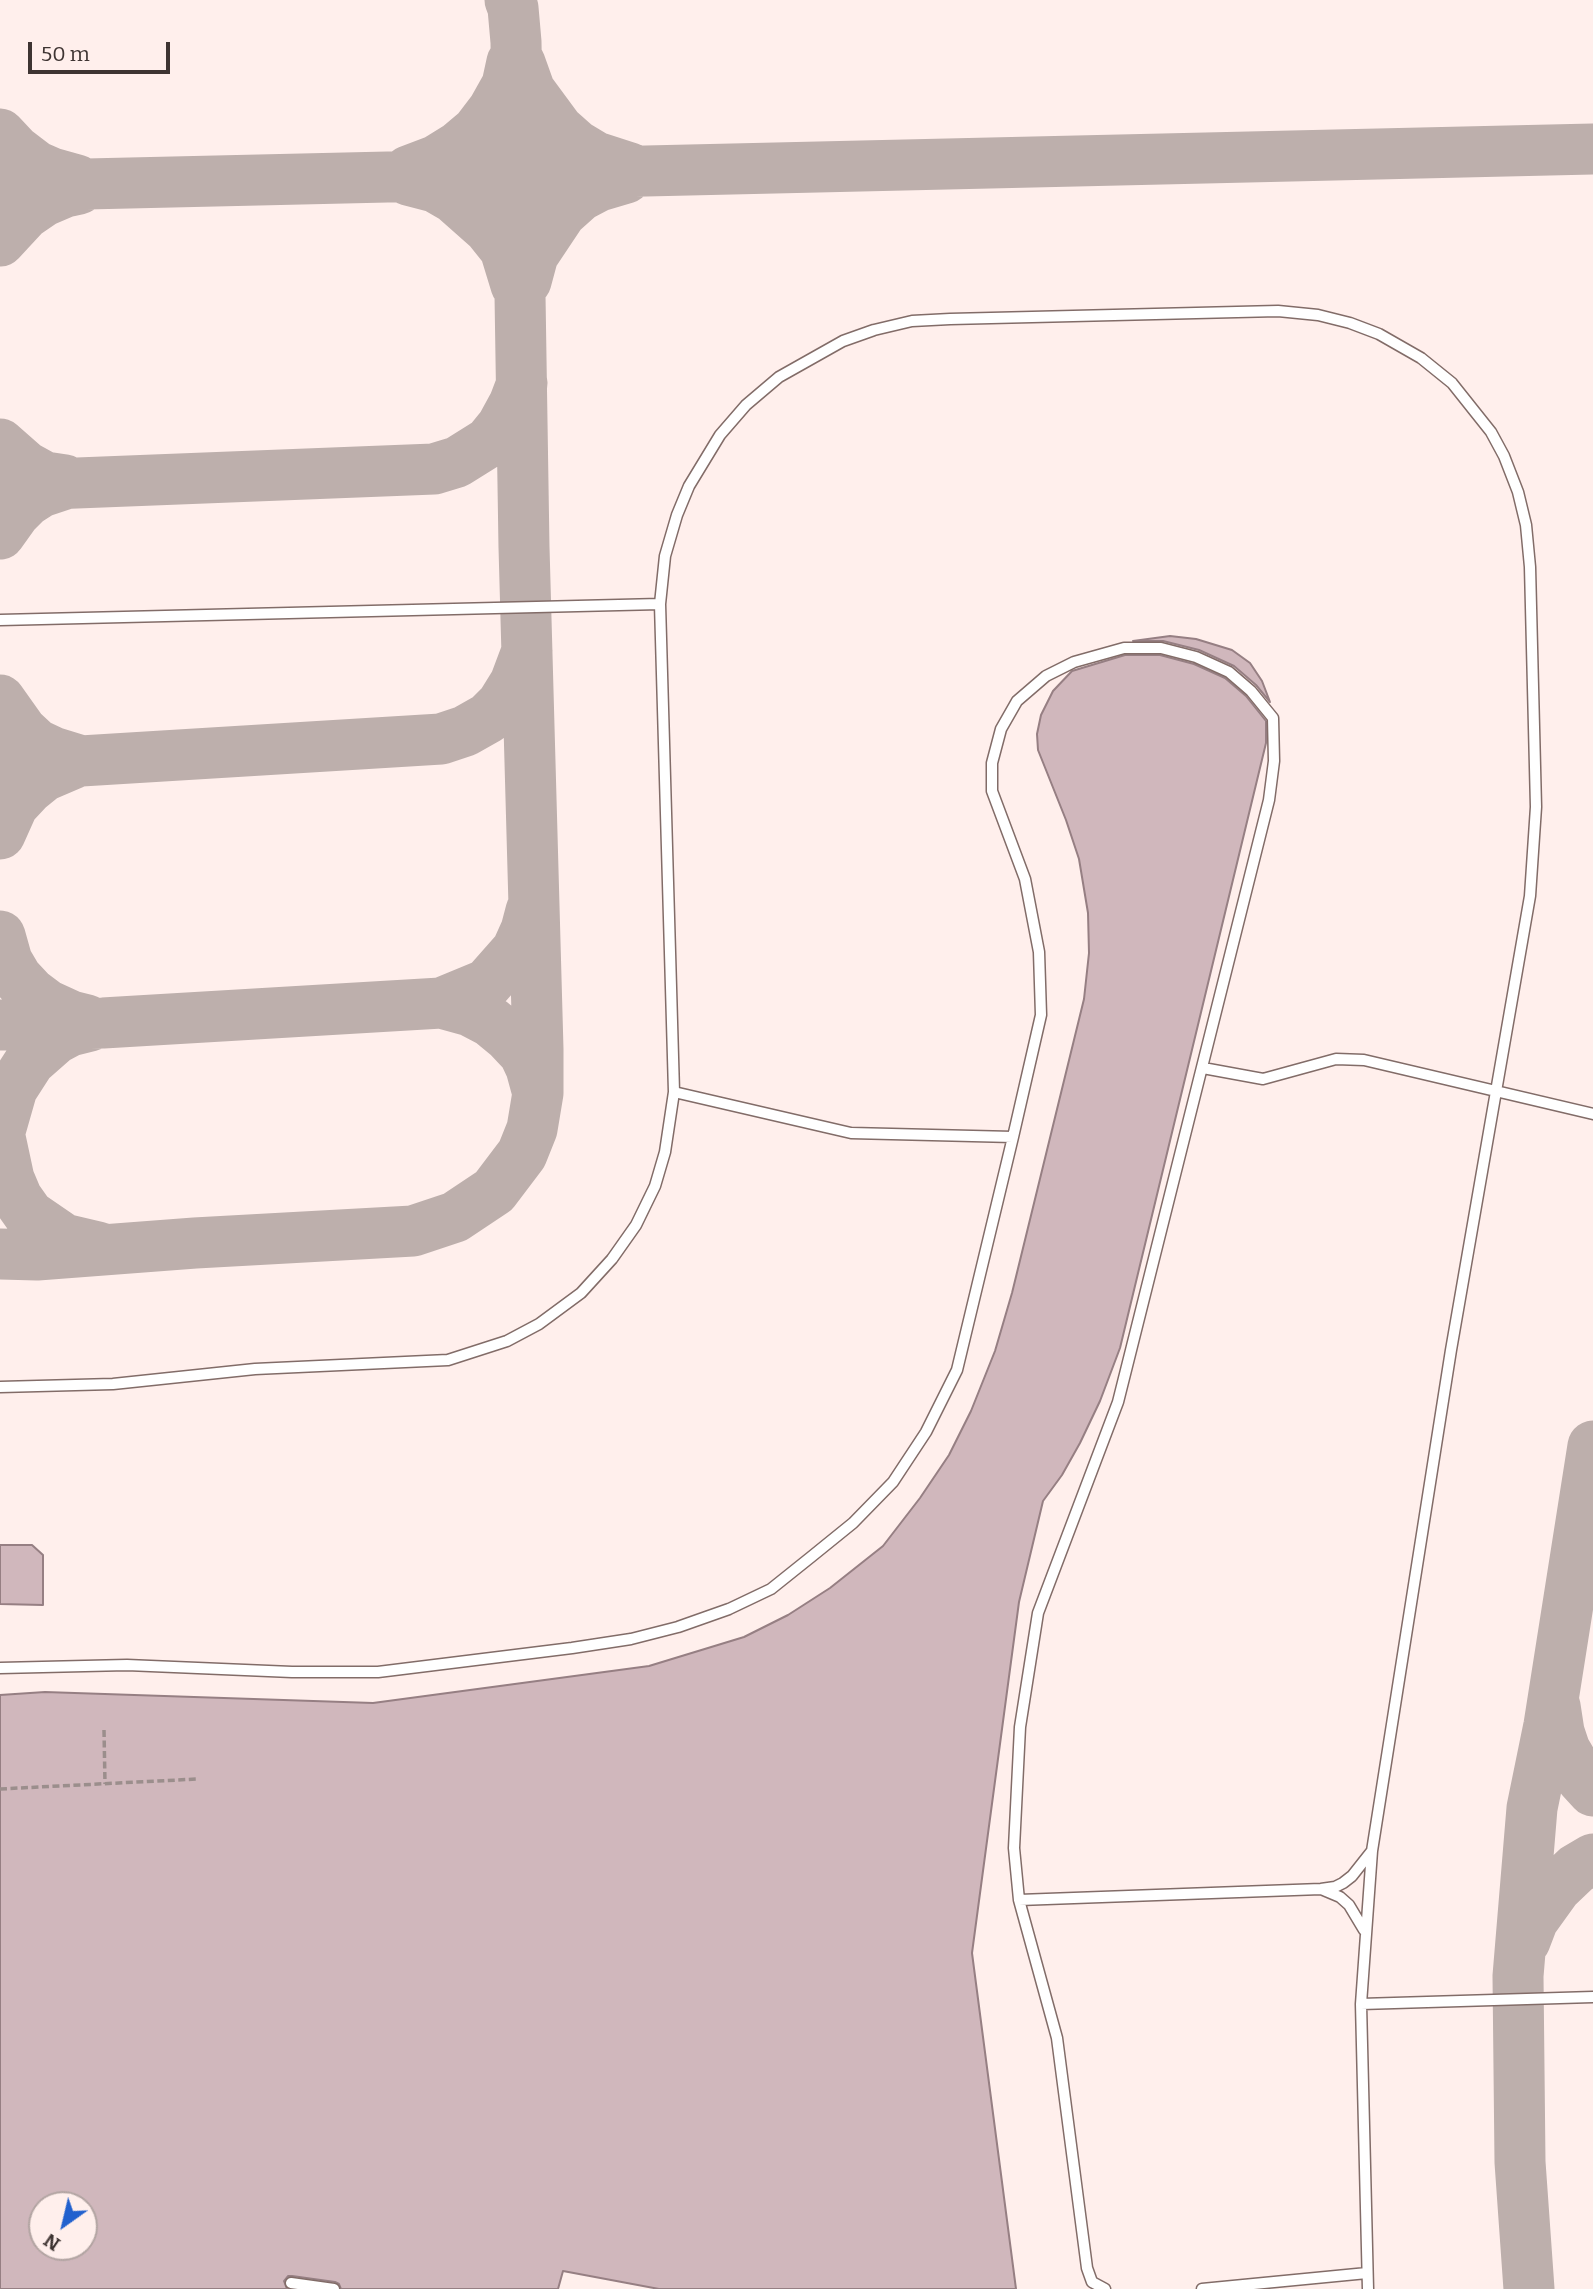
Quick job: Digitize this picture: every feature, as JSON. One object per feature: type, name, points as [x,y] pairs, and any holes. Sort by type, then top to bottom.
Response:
[{"type":"lane","points":[[0,1387],[113,1384],[255,1368],[448,1360],[507,1341],[539,1324],[581,1293],[612,1259],[636,1225],[655,1186],[665,1152],[674,1092],[660,604],[665,556],[689,486],[720,435],[746,405],[779,377],[843,341],[912,321],[1278,311],[1318,315],[1350,323],[1399,345],[1437,369],[1482,418],[1504,456],[1518,492],[1526,525],[1530,567],[1535,807],[1530,896],[1449,1364],[1372,1851],[1361,2004],[1368,2289]]},
{"type":"lane","points":[[0,620],[660,604]]},
{"type":"lane","points":[[0,1668],[127,1665],[292,1672],[378,1672],[631,1639],[678,1627],[729,1609],[771,1589],[853,1523],[893,1482],[926,1432],[957,1370],[1041,1015],[1039,952],[1025,879],[992,791],[992,763],[1001,729],[1017,701],[1046,677],[1074,662],[1124,648],[1161,648],[1196,657],[1228,672],[1251,691],[1273,718],[1274,761],[1269,800],[1118,1402],[1038,1613],[1020,1727],[1014,1848],[1019,1900],[1057,2038],[1087,2268],[1092,2282],[1105,2289]]},
{"type":"lane","points":[[1203,1068],[1262,1079],[1336,1059],[1364,1060],[1593,1114]]},
{"type":"lane","points":[[674,1092],[851,1133],[1013,1137]]},
{"type":"lane","points":[[1019,1900],[1321,1889],[1335,1886],[1352,1876],[1372,1851]]},
{"type":"lane","points":[[1321,1889],[1340,1897],[1349,1905],[1365,1933]]},
{"type":"lane","points":[[1361,2004],[1593,1997]]},
{"type":"lane","points":[[1202,2289],[1367,2273]]},
{"type":"lane","points":[[292,2283],[334,2289]]},
{"type":"path","points":[[104,1730],[105,1784]]},
{"type":"path","points":[[0,1789],[197,1779]]},
{"type":"building","points":[[1170,636],[1196,639],[1232,650],[1250,663],[1262,681],[1270,702],[1256,685],[1234,666],[1199,650],[1163,641],[1133,641]]},
{"type":"building","points":[[1125,655],[1160,655],[1194,664],[1225,678],[1246,696],[1266,721],[1266,743],[1120,1348],[1100,1401],[1080,1443],[1043,1501],[1019,1602],[972,1953],[1016,2289],[659,2289],[563,2271],[558,2289],[341,2289],[335,2282],[288,2276],[284,2281],[287,2289],[0,2289],[0,1695],[45,1692],[373,1703],[649,1666],[744,1637],[788,1615],[830,1588],[883,1546],[949,1455],[971,1411],[995,1351],[1012,1293],[1084,999],[1089,953],[1088,913],[1079,859],[1038,750],[1037,734],[1041,715],[1053,691],[1072,671]]},
{"type":"building","points":[[0,1545],[32,1545],[43,1555],[43,1605],[0,1604]]},
{"type":"taxiway","points":[[0,1254],[37,1255],[413,1231],[455,1217],[494,1191],[522,1154],[532,1129],[538,1093],[538,1049],[524,547],[516,42],[510,0]]},
{"type":"taxiway","points":[[408,171],[437,160],[477,131],[507,85],[512,62]]},
{"type":"taxiway","points":[[520,63],[530,91],[558,129],[576,145],[596,157],[630,168]]},
{"type":"taxiway","points":[[0,134],[36,166],[77,180]]},
{"type":"taxiway","points":[[0,186],[1593,149]]},
{"type":"taxiway","points":[[526,281],[533,255],[561,213],[580,196],[599,186],[626,178]]},
{"type":"taxiway","points":[[408,180],[435,187],[454,198],[489,229],[505,249],[516,285]]},
{"type":"taxiway","points":[[0,241],[25,214],[44,201],[79,189]]},
{"type":"taxiway","points":[[0,486],[434,469],[457,462],[489,442],[502,426],[522,383]]},
{"type":"taxiway","points":[[0,444],[25,466],[45,477],[65,480]]},
{"type":"taxiway","points":[[0,534],[27,501],[41,492],[65,484]]},
{"type":"taxiway","points":[[0,763],[81,761],[441,739],[465,731],[488,718],[502,704],[515,683],[527,651]]},
{"type":"taxiway","points":[[0,700],[22,731],[36,744],[79,760]]},
{"type":"taxiway","points":[[0,834],[13,805],[28,789],[44,776],[79,761]]},
{"type":"taxiway","points":[[0,1025],[103,1023],[441,1003],[487,984],[517,950],[531,911]]},
{"type":"taxiway","points":[[0,936],[7,961],[17,978],[31,993],[47,1005],[87,1020]]},
{"type":"taxiway","points":[[441,1003],[470,1011],[491,1022],[508,1036],[524,1053],[537,1090]]},
{"type":"taxiway","points":[[0,1131],[12,1089],[30,1061],[55,1039],[70,1031],[90,1026]]},
{"type":"taxiway","points":[[0,1116],[0,1137],[9,1179],[17,1198],[29,1215],[64,1239],[98,1247]]},
{"type":"taxiway","points":[[1529,2289],[1520,2162],[1518,1976],[1532,1808],[1549,1725],[1593,1446]]},
{"type":"taxiway","points":[[1555,1706],[1565,1750],[1582,1779],[1593,1791]]},
{"type":"taxiway","points":[[1525,1941],[1533,1920],[1556,1888],[1576,1869],[1593,1859]]}]
